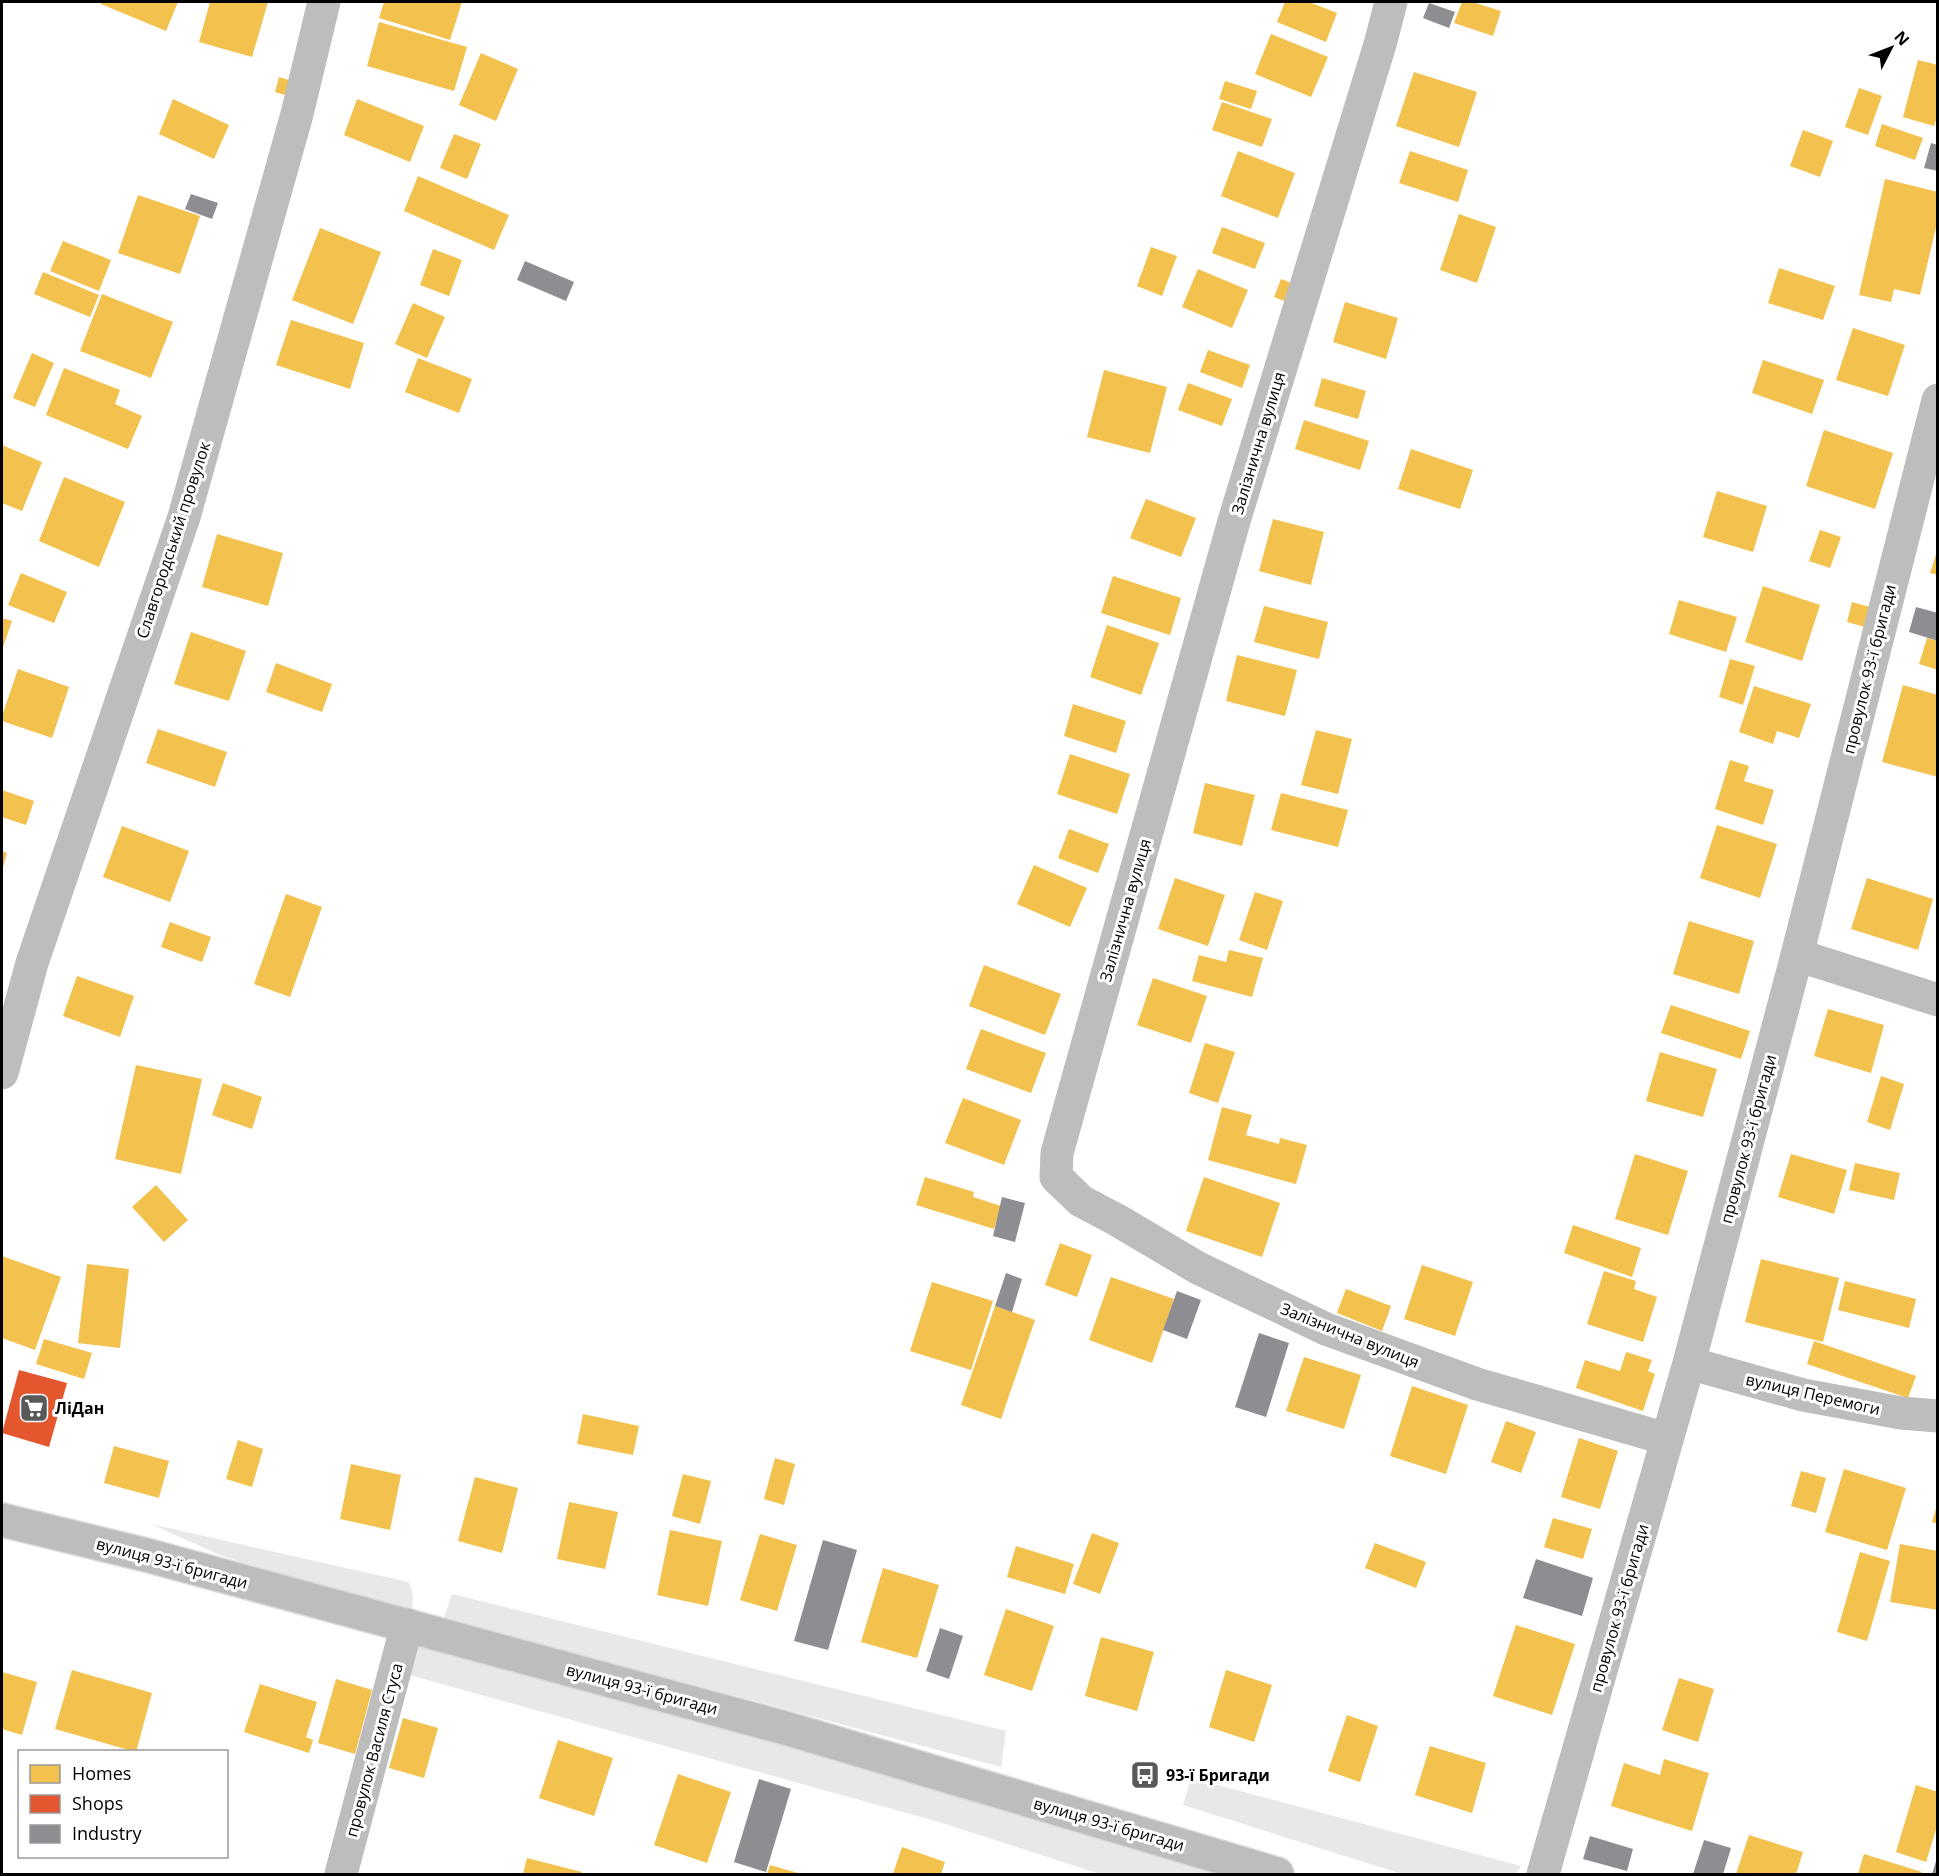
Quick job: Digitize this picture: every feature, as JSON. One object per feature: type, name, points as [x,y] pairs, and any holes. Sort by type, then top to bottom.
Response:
[{"type":"street","name":"Славгородський провулок","points":[[2,1073],[32,963],[184,517],[297,114],[324,2]]},
{"type":"street","name":"Залізнична вулиця","points":[[1391,2],[1231,533],[1057,1153],[1056,1177],[1082,1202],[1198,1268],[1326,1329],[1477,1384],[1667,1440]]},
{"type":"street","name":"провулок 93-ї бригади","points":[[1543,1875],[1689,1363],[1797,955],[1938,400]]},
{"type":"street","points":[[1797,955],[1938,1000]]},
{"type":"street","name":"вулиця Перемоги","points":[[1689,1363],[1803,1395],[1901,1413],[1938,1416]]},
{"type":"street","name":"вулиця 93-ї бригади","points":[[2,1520],[146,1555],[785,1728],[1277,1875]]},
{"type":"street","name":"провулок Василя Стуса","points":[[341,1875],[407,1625]]},
{"type":"shaded area","points":[[151,1524],[408,1582],[413,1598],[412,1608],[404,1612],[222,1556]]},
{"type":"shaded area","points":[[452,1594],[1006,1731],[1001,1767],[444,1618]]},
{"type":"shaded area","points":[[419,1643],[735,1725],[1231,1874],[1100,1874],[939,1822],[406,1674]]},
{"type":"shaded area","points":[[1191,1778],[1521,1866],[1516,1874],[1402,1874],[1183,1805]]},
{"type":"building: Homes","points":[[102,2],[178,2],[166,31],[101,4]]},
{"type":"building: Homes","points":[[210,2],[268,2],[252,57],[199,42]]},
{"type":"building: Homes","points":[[384,2],[462,2],[450,40],[379,18]]},
{"type":"building: Homes","points":[[1285,2],[1309,2],[1337,13],[1326,42],[1277,22]]},
{"type":"building: Homes","points":[[1462,2],[1472,2],[1501,11],[1493,36],[1454,23]]},
{"type":"building: Homes","points":[[379,22],[467,47],[454,91],[367,66]]},
{"type":"building: Homes","points":[[1271,34],[1328,57],[1311,97],[1255,74]]},
{"type":"building: Homes","points":[[481,53],[518,69],[496,121],[459,105]]},
{"type":"building: Homes","points":[[1918,60],[1938,65],[1938,120],[1934,126],[1903,117]]},
{"type":"building: Homes","points":[[1414,72],[1477,92],[1459,147],[1396,126]]},
{"type":"building: Homes","points":[[279,77],[289,80],[285,95],[275,92]]},
{"type":"building: Homes","points":[[1225,81],[1257,91],[1251,109],[1219,99]]},
{"type":"building: Homes","points":[[1859,88],[1882,96],[1868,135],[1845,127]]},
{"type":"building: Homes","points":[[173,99],[229,125],[214,159],[159,134]]},
{"type":"building: Homes","points":[[357,99],[424,126],[410,162],[344,135]]},
{"type":"building: Homes","points":[[1222,102],[1272,119],[1262,147],[1212,130]]},
{"type":"building: Homes","points":[[1882,124],[1923,138],[1915,160],[1875,146]]},
{"type":"building: Homes","points":[[1803,130],[1833,141],[1820,177],[1790,166]]},
{"type":"building: Homes","points":[[454,134],[481,144],[467,179],[440,168]]},
{"type":"building: Homes","points":[[1238,151],[1295,173],[1278,218],[1221,196]]},
{"type":"building: Homes","points":[[1410,151],[1468,170],[1458,202],[1399,183]]},
{"type":"building: Homes","points":[[418,176],[509,215],[494,250],[404,211]]},
{"type":"building: Homes","points":[[1885,179],[1938,192],[1938,219],[1920,295],[1894,289],[1891,302],[1859,295]]},
{"type":"building: Homes","points":[[138,195],[200,216],[180,274],[118,253]]},
{"type":"building: Homes","points":[[1459,214],[1496,227],[1477,283],[1440,270]]},
{"type":"building: Homes","points":[[1222,227],[1265,243],[1255,269],[1212,253]]},
{"type":"building: Homes","points":[[320,228],[381,252],[353,324],[292,300]]},
{"type":"building: Homes","points":[[63,241],[111,260],[99,291],[50,271]]},
{"type":"building: Homes","points":[[1151,247],[1177,256],[1162,296],[1137,286]]},
{"type":"building: Homes","points":[[433,249],[462,260],[449,296],[420,285]]},
{"type":"building: Homes","points":[[1779,268],[1835,286],[1823,320],[1768,303]]},
{"type":"building: Homes","points":[[1198,269],[1248,290],[1232,328],[1182,307]]},
{"type":"building: Homes","points":[[43,272],[99,295],[90,317],[34,294]]},
{"type":"building: Homes","points":[[1281,279],[1294,284],[1287,302],[1274,297]]},
{"type":"building: Homes","points":[[102,294],[173,322],[151,378],[80,351]]},
{"type":"building: Homes","points":[[1345,302],[1398,318],[1386,359],[1333,342]]},
{"type":"building: Homes","points":[[413,303],[445,317],[427,358],[395,344]]},
{"type":"building: Homes","points":[[291,320],[364,343],[350,389],[276,365]]},
{"type":"building: Homes","points":[[1853,328],[1905,345],[1888,396],[1836,380]]},
{"type":"building: Homes","points":[[1208,350],[1250,365],[1242,388],[1200,372]]},
{"type":"building: Homes","points":[[32,353],[54,363],[35,407],[13,398]]},
{"type":"building: Homes","points":[[418,358],[472,379],[459,413],[405,392]]},
{"type":"building: Homes","points":[[1763,360],[1824,380],[1812,414],[1752,393]]},
{"type":"building: Homes","points":[[64,368],[120,390],[115,404],[142,416],[128,449],[46,415]]},
{"type":"building: Homes","points":[[1104,370],[1167,387],[1150,453],[1087,437]]},
{"type":"building: Homes","points":[[1322,378],[1366,391],[1358,419],[1314,406]]},
{"type":"building: Homes","points":[[1188,383],[1232,399],[1222,426],[1178,410]]},
{"type":"building: Homes","points":[[1304,420],[1369,441],[1360,470],[1295,449]]},
{"type":"building: Homes","points":[[1824,430],[1893,453],[1875,509],[1806,486]]},
{"type":"building: Homes","points":[[2,445],[42,462],[22,511],[2,503]]},
{"type":"building: Homes","points":[[1411,449],[1473,470],[1460,509],[1398,489]]},
{"type":"building: Homes","points":[[64,477],[125,502],[99,567],[39,541]]},
{"type":"building: Homes","points":[[1717,491],[1767,506],[1753,552],[1703,537]]},
{"type":"building: Homes","points":[[1146,499],[1196,518],[1181,557],[1130,538]]},
{"type":"building: Homes","points":[[1273,519],[1324,532],[1311,585],[1259,571]]},
{"type":"building: Homes","points":[[1820,530],[1841,537],[1830,568],[1809,561]]},
{"type":"building: Homes","points":[[217,534],[283,553],[268,606],[202,587]]},
{"type":"building: Homes","points":[[1938,551],[1938,575],[1930,573]]},
{"type":"building: Homes","points":[[21,573],[67,592],[54,623],[8,605]]},
{"type":"building: Homes","points":[[1113,576],[1181,598],[1170,635],[1101,613]]},
{"type":"building: Homes","points":[[1763,586],[1820,605],[1802,661],[1745,642]]},
{"type":"building: Homes","points":[[1679,600],[1737,617],[1726,652],[1669,634]]},
{"type":"building: Homes","points":[[1852,602],[1870,607],[1865,627],[1847,622]]},
{"type":"building: Homes","points":[[1264,606],[1328,622],[1319,659],[1254,642]]},
{"type":"building: Homes","points":[[2,618],[12,621],[2,650]]},
{"type":"building: Homes","points":[[1107,625],[1159,643],[1141,695],[1090,677]]},
{"type":"building: Homes","points":[[191,632],[246,651],[229,701],[174,684]]},
{"type":"building: Homes","points":[[1927,638],[1938,641],[1938,670],[1919,664]]},
{"type":"building: Homes","points":[[1237,655],[1297,670],[1285,716],[1226,701]]},
{"type":"building: Homes","points":[[1730,659],[1755,666],[1743,705],[1719,697]]},
{"type":"building: Homes","points":[[276,663],[332,684],[322,712],[266,692]]},
{"type":"building: Homes","points":[[18,669],[69,687],[52,738],[2,721]]},
{"type":"building: Homes","points":[[1903,685],[1938,695],[1938,777],[1882,762]]},
{"type":"building: Homes","points":[[1754,686],[1811,704],[1799,738],[1777,731],[1773,744],[1739,732]]},
{"type":"building: Homes","points":[[1073,704],[1126,721],[1116,753],[1064,736]]},
{"type":"building: Homes","points":[[158,729],[227,752],[215,787],[146,763]]},
{"type":"building: Homes","points":[[1316,730],[1352,739],[1338,794],[1301,785]]},
{"type":"building: Homes","points":[[1070,754],[1130,774],[1117,814],[1057,794]]},
{"type":"building: Homes","points":[[1730,760],[1749,766],[1744,781],[1774,790],[1763,825],[1715,809]]},
{"type":"building: Homes","points":[[1205,783],[1255,795],[1242,846],[1193,833]]},
{"type":"building: Homes","points":[[2,790],[34,801],[26,825],[2,817]]},
{"type":"building: Homes","points":[[1281,793],[1348,810],[1338,847],[1271,830]]},
{"type":"building: Homes","points":[[1717,825],[1777,844],[1760,898],[1700,878]]},
{"type":"building: Homes","points":[[122,826],[189,851],[170,902],[103,877]]},
{"type":"building: Homes","points":[[1069,829],[1109,844],[1098,873],[1058,858]]},
{"type":"building: Homes","points":[[2,851],[7,853],[2,871]]},
{"type":"building: Homes","points":[[1034,865],[1087,888],[1070,927],[1017,904]]},
{"type":"building: Homes","points":[[1175,878],[1225,895],[1208,946],[1158,929]]},
{"type":"building: Homes","points":[[1867,878],[1933,899],[1918,950],[1851,929]]},
{"type":"building: Homes","points":[[1255,892],[1283,901],[1267,950],[1239,940]]},
{"type":"building: Homes","points":[[286,894],[322,907],[290,997],[254,984]]},
{"type":"building: Homes","points":[[1689,921],[1754,941],[1739,994],[1673,974]]},
{"type":"building: Homes","points":[[170,922],[211,937],[202,962],[161,947]]},
{"type":"building: Homes","points":[[1229,950],[1263,958],[1252,997],[1192,981],[1199,955],[1226,962]]},
{"type":"building: Homes","points":[[984,965],[1061,994],[1045,1035],[969,1006]]},
{"type":"building: Homes","points":[[77,976],[134,996],[120,1037],[63,1016]]},
{"type":"building: Homes","points":[[1153,978],[1207,996],[1191,1043],[1137,1025]]},
{"type":"building: Homes","points":[[1671,1005],[1750,1031],[1741,1059],[1661,1033]]},
{"type":"building: Homes","points":[[1828,1009],[1884,1025],[1871,1073],[1814,1056]]},
{"type":"building: Homes","points":[[981,1029],[1046,1053],[1031,1093],[966,1069]]},
{"type":"building: Homes","points":[[1205,1043],[1235,1052],[1218,1103],[1189,1093]]},
{"type":"building: Homes","points":[[1660,1052],[1717,1069],[1703,1117],[1646,1101]]},
{"type":"building: Homes","points":[[136,1065],[202,1079],[181,1174],[115,1159]]},
{"type":"building: Homes","points":[[1881,1076],[1904,1084],[1890,1130],[1867,1122]]},
{"type":"building: Homes","points":[[223,1083],[262,1097],[252,1129],[212,1115]]},
{"type":"building: Homes","points":[[963,1098],[1021,1120],[1004,1165],[945,1143]]},
{"type":"building: Homes","points":[[1222,1107],[1252,1115],[1246,1135],[1279,1144],[1280,1138],[1307,1145],[1296,1184],[1208,1160]]},
{"type":"building: Homes","points":[[1635,1154],[1688,1171],[1668,1235],[1615,1219]]},
{"type":"building: Homes","points":[[1791,1154],[1847,1170],[1834,1214],[1778,1197]]},
{"type":"building: Homes","points":[[1855,1163],[1900,1173],[1894,1200],[1849,1190]]},
{"type":"building: Homes","points":[[925,1177],[974,1192],[973,1197],[1001,1206],[994,1229],[916,1205]]},
{"type":"building: Homes","points":[[1204,1177],[1280,1203],[1262,1257],[1186,1231]]},
{"type":"building: Homes","points":[[156,1185],[188,1220],[164,1242],[132,1207]]},
{"type":"building: Homes","points":[[1573,1225],[1641,1248],[1632,1277],[1564,1253]]},
{"type":"building: Homes","points":[[1060,1243],[1092,1255],[1077,1297],[1045,1285]]},
{"type":"building: Homes","points":[[2,1256],[61,1277],[35,1350],[2,1338]]},
{"type":"building: Homes","points":[[1761,1259],[1839,1278],[1823,1342],[1745,1322]]},
{"type":"building: Homes","points":[[87,1264],[129,1269],[120,1348],[78,1343]]},
{"type":"building: Homes","points":[[1422,1265],[1473,1282],[1455,1336],[1404,1319]]},
{"type":"building: Homes","points":[[1604,1271],[1636,1281],[1634,1289],[1657,1297],[1643,1342],[1587,1324]]},
{"type":"building: Homes","points":[[1111,1277],[1174,1299],[1152,1363],[1089,1340]]},
{"type":"building: Homes","points":[[1845,1281],[1916,1299],[1909,1328],[1838,1310]]},
{"type":"building: Homes","points":[[932,1282],[993,1301],[971,1370],[910,1351]]},
{"type":"building: Homes","points":[[1346,1289],[1391,1306],[1382,1331],[1337,1313]]},
{"type":"building: Homes","points":[[995,1306],[1035,1320],[1001,1419],[961,1405]]},
{"type":"building: Homes","points":[[44,1339],[92,1353],[84,1379],[36,1364]]},
{"type":"building: Homes","points":[[1814,1341],[1916,1376],[1908,1398],[1807,1364]]},
{"type":"building: Homes","points":[[1626,1352],[1652,1360],[1648,1371],[1655,1374],[1643,1411],[1576,1388],[1585,1360],[1620,1371]]},
{"type":"building: Homes","points":[[1304,1357],[1361,1375],[1344,1429],[1286,1411]]},
{"type":"building: Homes","points":[[1412,1386],[1468,1405],[1446,1474],[1390,1456]]},
{"type":"building: Homes","points":[[583,1414],[639,1426],[633,1455],[577,1444]]},
{"type":"building: Homes","points":[[1506,1421],[1536,1432],[1521,1473],[1491,1462]]},
{"type":"building: Homes","points":[[1579,1438],[1618,1451],[1600,1509],[1561,1497]]},
{"type":"building: Homes","points":[[238,1440],[263,1449],[252,1487],[226,1479]]},
{"type":"building: Homes","points":[[114,1446],[169,1461],[159,1498],[104,1483]]},
{"type":"building: Homes","points":[[775,1458],[795,1464],[784,1505],[764,1499]]},
{"type":"building: Homes","points":[[351,1464],[401,1475],[390,1530],[340,1519]]},
{"type":"building: Homes","points":[[1844,1469],[1906,1488],[1887,1550],[1825,1532]]},
{"type":"building: Homes","points":[[1801,1471],[1826,1478],[1816,1513],[1791,1506]]},
{"type":"building: Homes","points":[[683,1474],[711,1481],[700,1524],[672,1516]]},
{"type":"building: Homes","points":[[475,1477],[518,1488],[502,1553],[458,1541]]},
{"type":"building: Homes","points":[[569,1502],[618,1512],[605,1569],[557,1559]]},
{"type":"building: Homes","points":[[1938,1505],[1938,1524],[1932,1522]]},
{"type":"building: Homes","points":[[1553,1518],[1592,1529],[1583,1559],[1544,1547]]},
{"type":"building: Homes","points":[[670,1530],[722,1541],[708,1606],[657,1595]]},
{"type":"building: Homes","points":[[1092,1533],[1119,1543],[1100,1594],[1073,1584]]},
{"type":"building: Homes","points":[[760,1534],[797,1545],[777,1611],[740,1600]]},
{"type":"building: Homes","points":[[1375,1543],[1426,1562],[1416,1588],[1365,1568]]},
{"type":"building: Homes","points":[[1900,1544],[1938,1551],[1938,1610],[1890,1602]]},
{"type":"building: Homes","points":[[1016,1546],[1074,1564],[1065,1594],[1007,1577]]},
{"type":"building: Homes","points":[[1860,1552],[1890,1561],[1867,1641],[1837,1632]]},
{"type":"building: Homes","points":[[883,1568],[939,1585],[917,1658],[861,1642]]},
{"type":"building: Homes","points":[[1006,1609],[1054,1626],[1032,1691],[984,1675]]},
{"type":"building: Homes","points":[[1516,1625],[1575,1644],[1552,1715],[1493,1696]]},
{"type":"building: Homes","points":[[1101,1637],[1154,1652],[1137,1711],[1085,1696]]},
{"type":"building: Homes","points":[[72,1670],[152,1693],[137,1750],[129,1750],[55,1729]]},
{"type":"building: Homes","points":[[1226,1670],[1272,1685],[1254,1742],[1209,1727]]},
{"type":"building: Homes","points":[[2,1672],[37,1682],[22,1735],[2,1729]]},
{"type":"building: Homes","points":[[1679,1678],[1714,1689],[1698,1742],[1662,1730]]},
{"type":"building: Homes","points":[[336,1679],[372,1690],[355,1754],[318,1743]]},
{"type":"building: Homes","points":[[260,1684],[317,1702],[306,1737],[313,1740],[309,1753],[244,1732]]},
{"type":"building: Homes","points":[[1347,1715],[1378,1726],[1360,1782],[1328,1771]]},
{"type":"building: Homes","points":[[403,1718],[438,1728],[424,1778],[389,1768]]},
{"type":"building: Homes","points":[[558,1740],[613,1758],[594,1816],[539,1798]]},
{"type":"building: Homes","points":[[1430,1746],[1486,1763],[1472,1813],[1415,1795]]},
{"type":"building: Homes","points":[[1664,1759],[1709,1773],[1692,1831],[1611,1806],[1624,1763],[1660,1775]]},
{"type":"building: Homes","points":[[678,1774],[731,1792],[707,1863],[654,1845]]},
{"type":"building: Homes","points":[[1916,1785],[1938,1792],[1938,1823],[1926,1862],[1896,1852]]},
{"type":"building: Homes","points":[[1749,1835],[1803,1852],[1796,1874],[1736,1874]]},
{"type":"building: Homes","points":[[902,1847],[945,1862],[941,1874],[893,1874]]},
{"type":"building: Homes","points":[[1864,1854],[1922,1872],[1921,1874],[1858,1874]]},
{"type":"building: Homes","points":[[527,1858],[582,1872],[581,1874],[523,1874]]},
{"type":"building: Homes","points":[[770,1865],[798,1873],[767,1874]]},
{"type":"building: Shops","name":"ЛіДан","points":[[19,1370],[67,1383],[49,1447],[2,1433]]},
{"type":"building: Industry","points":[[1429,3],[1455,12],[1449,28],[1423,18]]},
{"type":"building: Industry","points":[[1931,143],[1938,145],[1938,171],[1924,168]]},
{"type":"building: Industry","points":[[191,194],[218,203],[212,219],[185,209]]},
{"type":"building: Industry","points":[[525,261],[574,282],[566,301],[517,280]]},
{"type":"building: Industry","points":[[1916,607],[1938,613],[1938,641],[1909,632]]},
{"type":"building: Industry","points":[[1002,1197],[1025,1203],[1015,1242],[993,1236]]},
{"type":"building: Industry","points":[[1006,1273],[1022,1279],[1012,1312],[995,1306]]},
{"type":"building: Industry","points":[[1177,1291],[1201,1300],[1187,1339],[1163,1330]]},
{"type":"building: Industry","points":[[1259,1333],[1289,1343],[1266,1417],[1235,1407]]},
{"type":"building: Industry","points":[[823,1540],[857,1550],[828,1650],[794,1641]]},
{"type":"building: Industry","points":[[1536,1559],[1593,1578],[1582,1616],[1523,1598]]},
{"type":"building: Industry","points":[[940,1628],[963,1636],[949,1679],[926,1671]]},
{"type":"building: Industry","points":[[759,1779],[791,1789],[766,1872],[734,1862]]},
{"type":"building: Industry","points":[[1590,1836],[1633,1849],[1627,1871],[1583,1859]]},
{"type":"building: Industry","points":[[1704,1840],[1731,1848],[1723,1874],[1693,1874]]},
{"type":"building: Industry","points":[[1937,1858],[1938,1874],[1932,1874]]},
{"type":"place","name":"ЛіДан","points":[[34,1408]]},
{"type":"place","name":"93-ї Бригади","points":[[1145,1775]]}]
